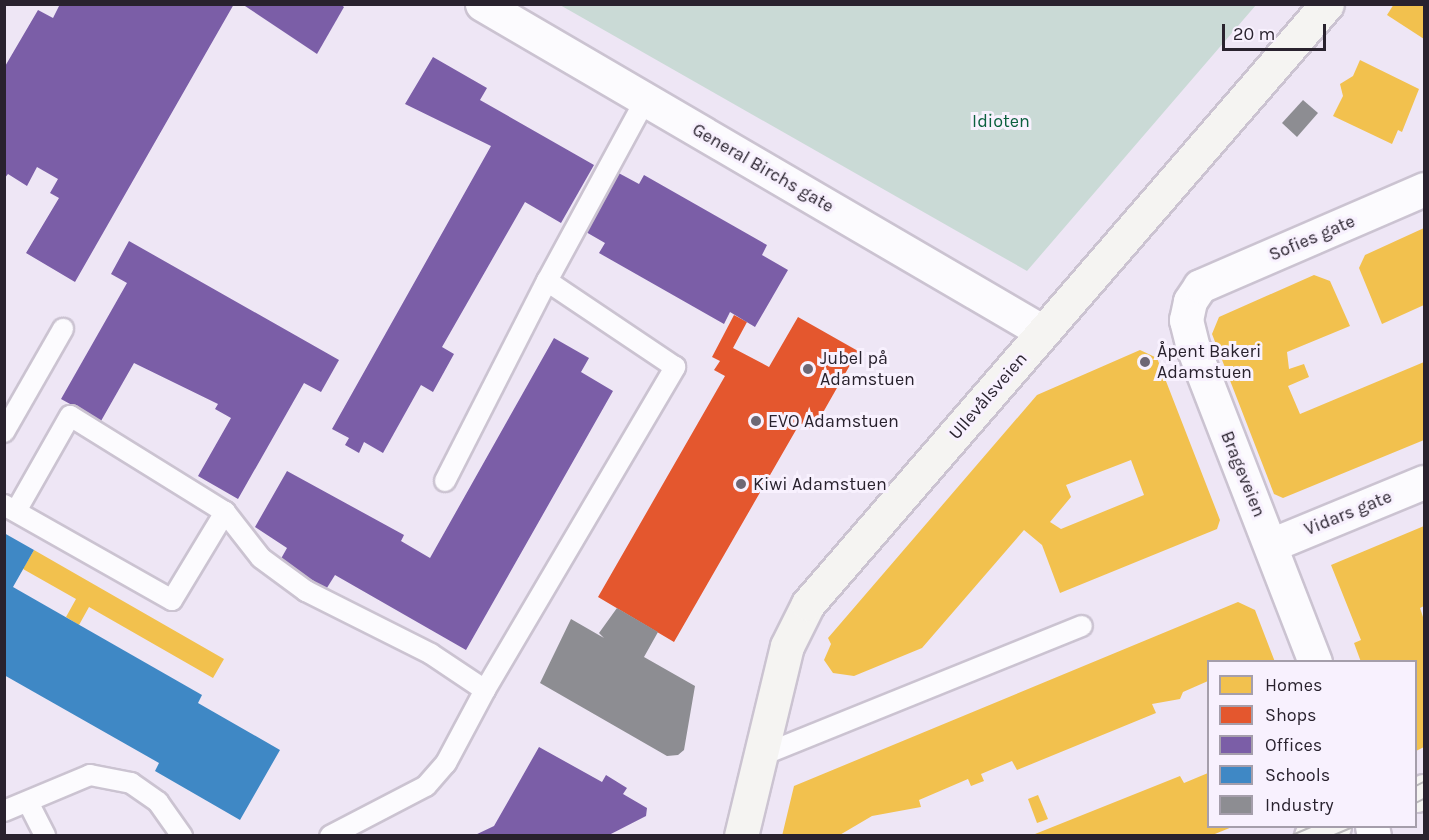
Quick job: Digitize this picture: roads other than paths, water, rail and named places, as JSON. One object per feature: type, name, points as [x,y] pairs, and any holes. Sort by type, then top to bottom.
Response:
[{"type":"street","name":"General Birchs gate","points":[[482,4],[1043,332]]},
{"type":"street","name":"Ullevålsveien","points":[[741,836],[787,646],[808,604],[1327,4]]},
{"type":"street","name":"Sofies gate","points":[[1200,286],[1425,189]]},
{"type":"street","name":"Brageveien","points":[[1200,286],[1186,320],[1193,348],[1314,660]]},
{"type":"street","name":"Vidars gate","points":[[1271,545],[1425,482]]},
{"type":"street","points":[[1311,836],[1329,828]]},
{"type":"lane","points":[[445,481],[547,281],[646,99]]},
{"type":"lane","points":[[330,836],[426,786],[446,763],[485,690],[675,368],[547,281]]},
{"type":"lane","points":[[4,432],[63,329]]},
{"type":"lane","points":[[225,512],[172,600],[10,508],[70,416],[225,512],[261,558],[306,591],[431,654],[485,690]]},
{"type":"lane","points":[[760,756],[1082,626]]},
{"type":"lane","points":[[4,811],[90,775],[131,783],[158,802],[182,836]]},
{"type":"lane","points":[[28,802],[45,836]]},
{"type":"tram line","points":[[1417,786],[1424,782]]},
{"type":"tram line","points":[[1417,802],[1424,799]]},
{"type":"tram line","points":[[1290,836],[1308,828]]},
{"type":"tram line","points":[[1332,836],[1350,828]]},
{"type":"place","name":"Åpent Bakeri Adamstuen","points":[[1145,362]]},
{"type":"place","name":"Jubel på Adamstuen","points":[[808,369]]},
{"type":"place","name":"EVO Adamstuen","points":[[756,421]]},
{"type":"place","name":"Kiwi Adamstuen","points":[[741,484]]},
{"type":"park label","name":"Idioten","points":[[1001,121]]}]
